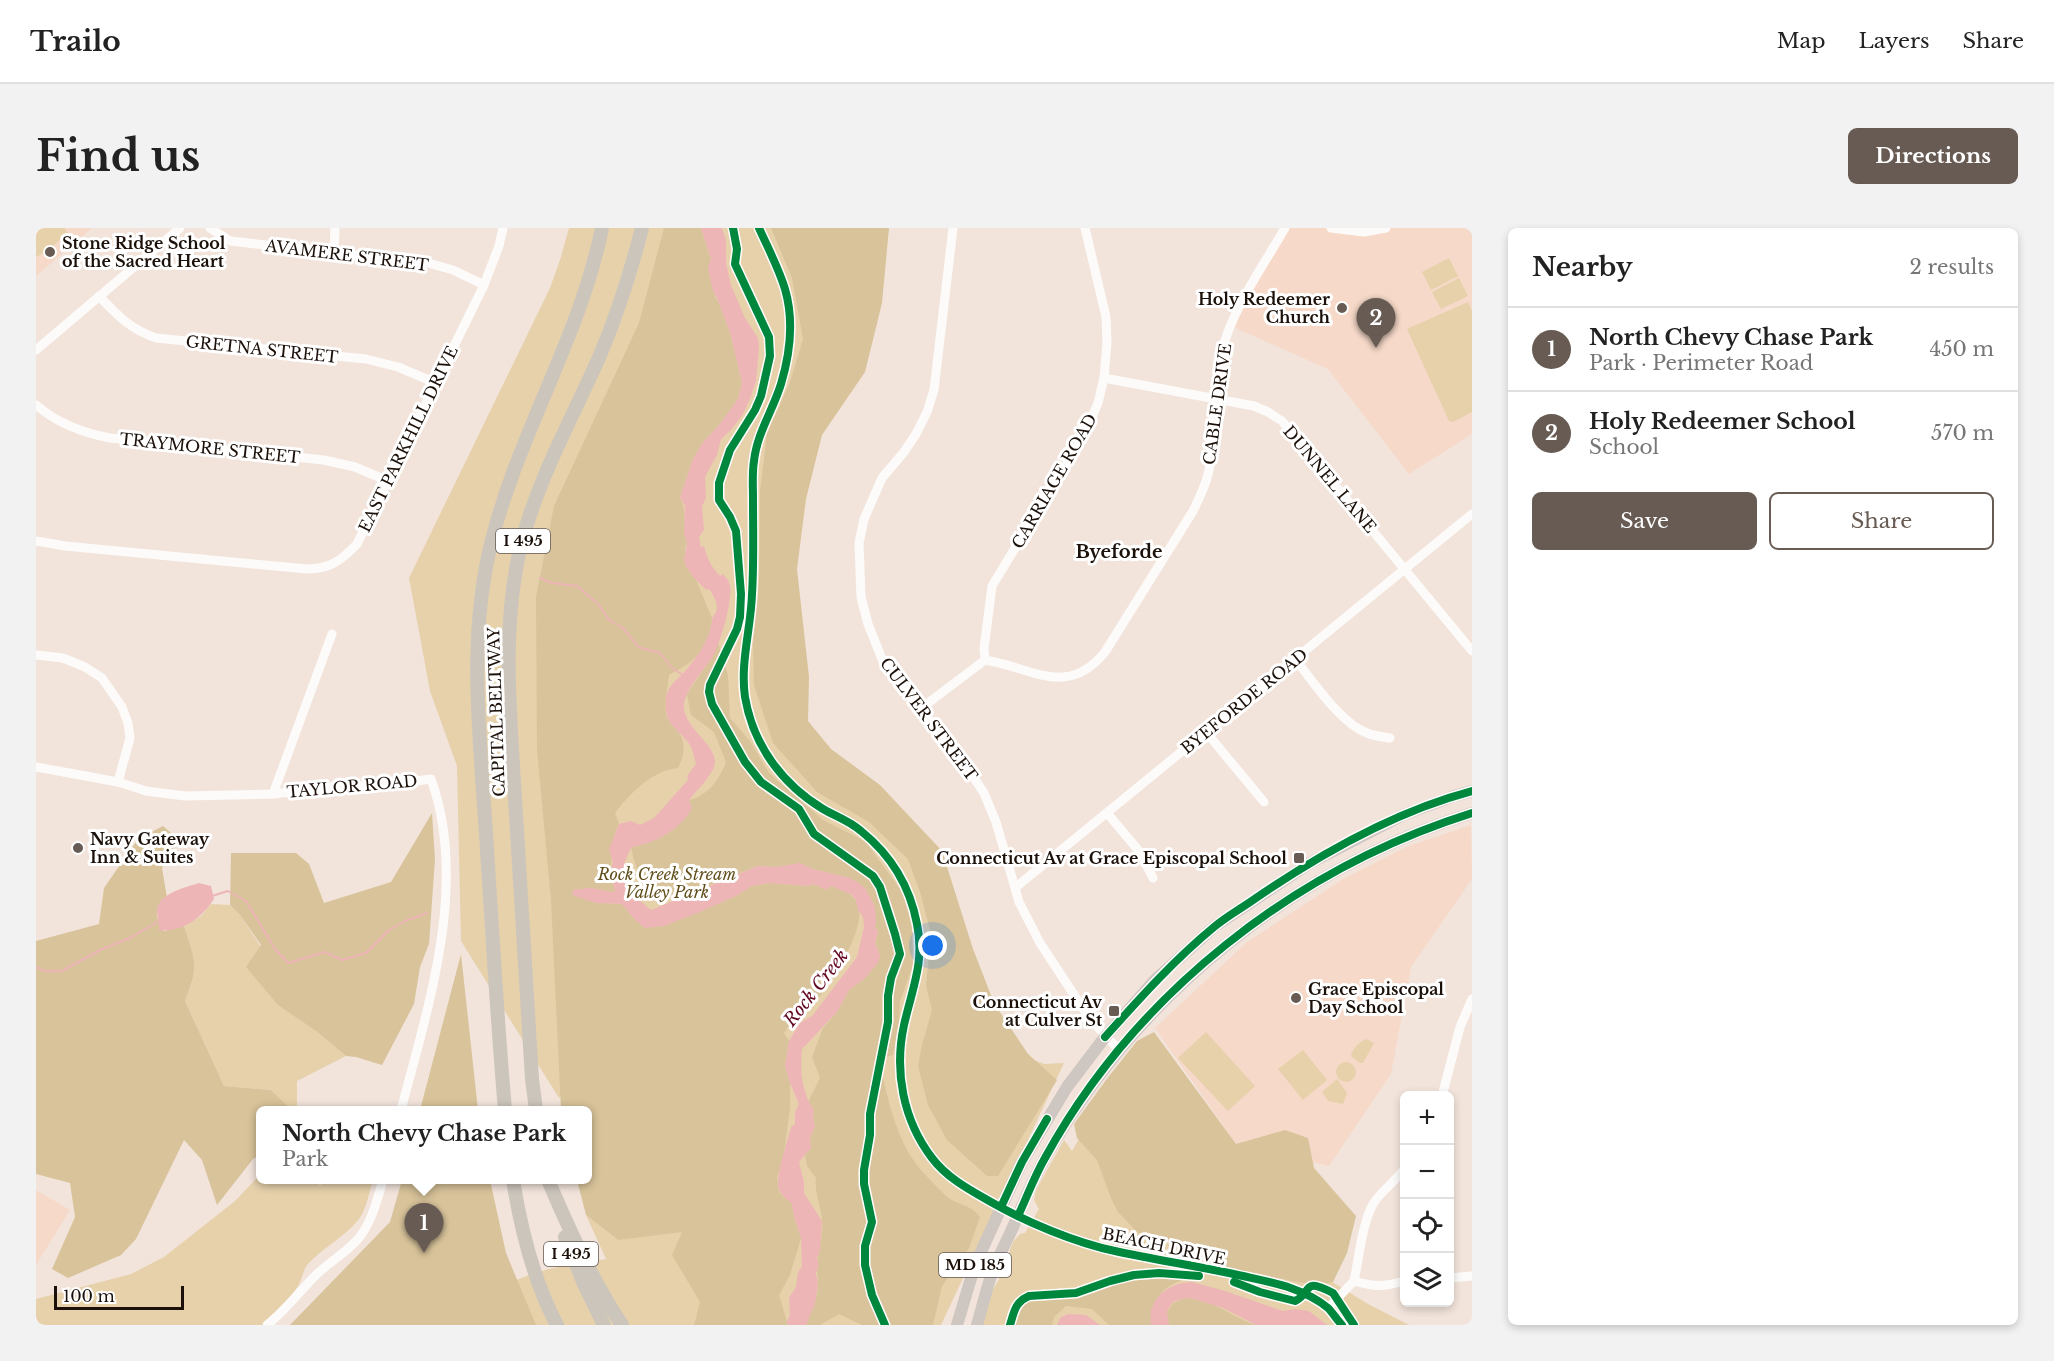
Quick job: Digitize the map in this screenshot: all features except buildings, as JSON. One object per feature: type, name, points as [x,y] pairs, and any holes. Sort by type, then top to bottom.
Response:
[{"type":"highway","name":"CAPITAL BELTWAY","points":[[505,1106],[479,718],[478,626],[489,552],[503,501],[585,296],[597,256],[602,228]]},
{"type":"highway","name":"CAPITAL BELTWAY","points":[[535,1106],[510,713],[509,632],[513,592],[531,509],[618,311],[642,228]]},
{"type":"highway","name":"I 495","points":[[514,1184],[532,1265],[557,1325]]},
{"type":"highway","name":"I 495","points":[[550,1184],[572,1256],[604,1325]]},
{"type":"highway","points":[[550,1184],[581,1252],[610,1308],[622,1325]]},
{"type":"highway","points":[[549,1309],[552,1325]]},
{"type":"main road","name":"MD 185","points":[[957,1325],[975,1265],[1022,1162],[1067,1087],[1105,1037],[1155,981],[1215,926],[1295,872],[1403,815],[1472,791]]},
{"type":"main road","name":"MD 185","points":[[977,1325],[993,1272],[1044,1159],[1071,1114],[1119,1050],[1173,991],[1216,952],[1305,889],[1375,851],[1427,828],[1472,813]]},
{"type":"main road","points":[[1295,872],[1305,889]]},
{"type":"street","points":[[36,350],[180,228]]},
{"type":"street","name":"AVAMERE STREET","points":[[210,228],[230,241],[428,262],[453,270],[484,285]]},
{"type":"street","points":[[334,252],[335,228]]},
{"type":"street","name":"EAST PARKHILL DRIVE","points":[[36,541],[77,547],[320,569],[342,559],[357,544],[484,285],[500,246],[503,228]]},
{"type":"street","name":"BEACH DRIVE","points":[[759,228],[785,288],[790,316],[789,346],[780,386],[759,435],[754,462],[752,596],[744,671],[745,694],[749,715],[768,757],[796,790],[821,808],[859,828],[878,846],[905,884],[912,902],[919,929],[920,949],[917,981],[904,1027],[900,1061],[902,1095],[912,1126],[930,1156],[942,1169],[956,1180],[1018,1216],[1111,1250],[1286,1286],[1304,1293],[1328,1308],[1342,1325]]},
{"type":"street","name":"CULVER STREET","points":[[953,228],[933,390],[927,412],[916,434],[882,478],[864,519],[859,543],[861,597],[868,624],[884,664],[968,769],[984,793],[996,822],[1019,902],[1040,942],[1090,1018],[1119,1050]]},
{"type":"street","name":"CARRIAGE ROAD","points":[[985,660],[984,649],[992,586],[1085,434],[1098,403],[1104,378],[1107,342],[1106,317],[1085,228]]},
{"type":"street","name":"CABLE DRIVE","points":[[985,660],[1057,678],[1071,676],[1085,670],[1097,662],[1105,652],[1193,511],[1204,487],[1210,466],[1215,399],[1226,337],[1240,307],[1285,228]]},
{"type":"street","points":[[1331,228],[1364,232],[1386,228]]},
{"type":"street","name":"GRETNA STREET","points":[[99,297],[126,324],[156,338],[366,359],[398,367],[436,382]]},
{"type":"street","name":"DUNNEL LANE","points":[[1104,378],[1254,406],[1282,421],[1472,651]]},
{"type":"street","name":"TRAYMORE STREET","points":[[36,405],[66,425],[89,434],[324,460],[355,467],[388,481]]},
{"type":"street","name":"BYEFORDE ROAD","points":[[1016,886],[1472,514]]},
{"type":"street","points":[[273,794],[332,634]]},
{"type":"street","points":[[36,655],[63,658],[85,667],[102,678],[122,707],[128,723],[130,738],[118,782],[36,767]]},
{"type":"street","points":[[1295,659],[1333,706],[1354,726],[1367,734],[1390,738]]},
{"type":"street","points":[[920,710],[985,660]]},
{"type":"street","points":[[1206,732],[1264,802]]},
{"type":"street","name":"TAYLOR ROAD","points":[[118,782],[146,790],[185,796],[273,794],[349,785],[371,787],[432,779],[443,817],[446,844],[443,931],[434,986],[402,1106]]},
{"type":"street","points":[[1107,813],[1139,851],[1153,878]]},
{"type":"street","points":[[1443,1091],[1461,1027],[1472,999]]},
{"type":"street","points":[[1328,1308],[1354,1281],[1367,1221],[1374,1203],[1400,1175]]},
{"type":"street","points":[[267,1325],[283,1312],[316,1275],[357,1240],[367,1226],[381,1184]]},
{"type":"street","points":[[1454,1278],[1472,1276]]},
{"type":"street","points":[[1354,1281],[1384,1287],[1400,1282]]},
{"type":"shaded area","name":"Stone Ridge School of the Sacred Heart","points":[[36,228],[92,228],[36,276]]},
{"type":"shaded area","name":"Rock Creek","points":[[701,228],[722,228],[726,240],[726,263],[731,285],[745,318],[758,338],[759,348],[756,381],[750,399],[743,414],[721,439],[717,455],[705,477],[706,498],[702,506],[704,530],[699,537],[701,547],[704,546],[717,573],[720,576],[723,574],[729,581],[730,597],[723,631],[716,650],[688,693],[684,709],[692,727],[712,751],[715,759],[712,771],[689,800],[692,808],[687,816],[674,829],[658,839],[631,847],[624,870],[630,887],[651,910],[758,866],[775,867],[800,863],[813,869],[850,878],[859,883],[866,889],[875,907],[875,927],[878,932],[875,943],[880,955],[878,963],[864,979],[849,990],[837,1012],[802,1049],[802,1080],[806,1096],[814,1110],[815,1127],[810,1137],[811,1148],[799,1162],[804,1193],[822,1221],[820,1251],[817,1258],[819,1265],[816,1273],[818,1284],[815,1304],[806,1325],[788,1325],[787,1321],[790,1315],[789,1298],[796,1287],[798,1272],[802,1267],[801,1238],[792,1204],[781,1194],[778,1185],[782,1160],[791,1127],[795,1124],[795,1112],[799,1104],[785,1066],[789,1041],[800,1023],[812,1016],[857,957],[864,927],[863,917],[858,910],[856,900],[852,895],[831,886],[827,890],[813,884],[809,886],[770,883],[752,886],[736,896],[664,926],[645,928],[622,904],[596,903],[572,895],[574,889],[587,888],[615,892],[611,870],[613,862],[609,849],[619,824],[631,821],[640,825],[654,818],[688,780],[687,776],[696,764],[690,744],[668,719],[666,699],[671,686],[696,658],[703,646],[717,606],[710,590],[705,589],[686,567],[684,560],[687,543],[684,532],[685,506],[680,497],[693,459],[701,445],[738,399],[742,383],[731,336],[712,288],[708,266],[711,259]]},
{"type":"shaded area","points":[[1285,228],[1472,228],[1472,434],[1409,474],[1328,369],[1231,326]]},
{"type":"shaded area","name":"Grace Episcopal Day School","points":[[1471,825],[1472,879],[1411,967],[1391,1074],[1329,1166],[1236,1144],[1155,1028],[1246,943],[1343,879],[1406,847]]},
{"type":"shaded area","points":[[199,883],[211,886],[214,899],[204,912],[184,926],[159,930],[157,911],[162,900],[173,892]]},
{"type":"shaded area","points":[[36,1190],[70,1210],[36,1265]]},
{"type":"shaded area","points":[[1192,1282],[1283,1311],[1295,1309],[1309,1311],[1327,1325],[1256,1325],[1223,1308],[1185,1298],[1173,1302],[1167,1311],[1169,1325],[1151,1325],[1152,1307],[1161,1294],[1174,1285]]},
{"type":"shaded area","points":[[1068,1314],[1086,1315],[1100,1325],[1057,1325],[1060,1318]]},
{"type":"green space","points":[[36,228],[64,228],[68,233],[36,257]]},
{"type":"green space","name":"Rock Creek Stream Valley Park","points":[[569,228],[869,228],[819,426],[798,475],[795,722],[878,787],[942,851],[983,995],[1021,1051],[1044,1064],[1064,1063],[941,1325],[529,1325],[501,1288],[539,1272],[606,1259],[586,1215],[618,1240],[588,1073],[559,1098],[461,941],[457,766],[430,691],[409,578],[550,288]]},
{"type":"green space","points":[[664,228],[701,228],[711,260],[715,297],[731,336],[742,383],[738,399],[701,445],[693,459],[680,497],[687,543],[685,547],[687,567],[696,580],[712,618],[711,629],[698,655],[669,675],[667,717],[681,736],[684,748],[678,768],[660,773],[642,784],[615,813],[619,824],[613,839],[611,857],[615,892],[589,888],[574,889],[596,903],[622,904],[636,921],[664,926],[736,896],[752,886],[770,883],[809,886],[813,884],[827,890],[831,886],[852,896],[858,906],[859,920],[855,935],[839,968],[814,1005],[800,1009],[784,1033],[789,1041],[785,1066],[790,1083],[790,1108],[783,1162],[777,1177],[779,1192],[792,1204],[801,1238],[790,1275],[779,1295],[788,1325],[694,1325],[700,1302],[672,1255],[682,1232],[618,1240],[586,1215],[578,1184],[592,1184],[592,1106],[561,1106],[551,900],[537,749],[536,597],[554,506],[639,323]]},
{"type":"green space","points":[[771,228],[889,228],[882,303],[865,372],[822,435],[806,499],[797,569],[809,677],[808,721],[831,749],[880,785],[942,851],[973,949],[994,1003],[1028,1054],[1057,1080],[998,1176],[987,1176],[947,1140],[928,1105],[918,1066],[932,1010],[926,986],[931,934],[921,895],[908,859],[869,822],[817,792],[773,743],[754,685],[753,644],[759,584],[760,491],[767,434],[790,382],[803,339],[792,278]]},
{"type":"green space","points":[[1449,258],[1458,276],[1431,290],[1422,272]]},
{"type":"green space","points":[[1459,278],[1468,296],[1441,309],[1432,292]]},
{"type":"green space","points":[[1468,302],[1472,311],[1472,412],[1453,422],[1449,421],[1407,329]]},
{"type":"green space","points":[[718,642],[728,675],[730,718],[750,741],[769,773],[823,820],[865,841],[903,893],[912,928],[913,965],[900,1001],[899,1023],[893,1055],[879,1059],[886,1091],[899,1134],[917,1165],[945,1195],[972,1209],[980,1217],[969,1248],[942,1286],[933,1325],[862,1325],[839,1314],[820,1325],[806,1325],[818,1290],[817,1264],[822,1225],[816,1178],[807,1166],[805,1155],[811,1148],[810,1137],[815,1127],[814,1110],[808,1102],[820,1078],[812,1057],[823,1028],[837,1012],[849,990],[864,979],[880,955],[875,943],[878,932],[875,927],[875,907],[866,889],[850,878],[813,869],[800,863],[775,867],[758,866],[684,895],[676,894],[659,900],[643,882],[635,863],[631,847],[648,843],[672,831],[689,800],[702,795],[712,786],[726,762],[714,732],[691,715],[687,695]]},
{"type":"green space","points":[[432,813],[435,859],[429,944],[420,967],[414,1004],[382,1065],[346,1056],[316,1031],[278,1005],[246,967],[261,945],[230,905],[231,853],[296,853],[309,864],[324,903],[391,882]]},
{"type":"green space","points":[[163,826],[178,839],[162,868],[167,898],[159,905],[157,917],[164,931],[184,926],[194,964],[185,1001],[224,1086],[271,1090],[288,1106],[256,1106],[256,1157],[217,1205],[202,1160],[184,1140],[136,1239],[121,1255],[68,1278],[52,1269],[75,1217],[70,1183],[36,1174],[36,941],[99,924],[104,888],[138,839]]},
{"type":"green space","points":[[211,904],[230,905],[240,915],[316,1031],[346,1056],[297,1081],[297,1106],[288,1106],[271,1090],[224,1086],[185,1001],[194,964],[184,926],[201,916]]},
{"type":"green space","points":[[461,954],[478,1106],[421,1106]]},
{"type":"green space","points":[[1154,1032],[1236,1144],[1285,1130],[1308,1138],[1314,1168],[1356,1216],[1347,1253],[1333,1282],[1318,1285],[1298,1282],[1223,1267],[1184,1255],[1177,1245],[1138,1233],[1118,1212],[1097,1160],[1077,1138],[1074,1124],[1137,1041]]},
{"type":"green space","points":[[1206,1032],[1255,1086],[1228,1111],[1178,1058]]},
{"type":"green space","points":[[1366,1039],[1374,1043],[1363,1063],[1360,1063],[1351,1056],[1356,1046]]},
{"type":"green space","points":[[1303,1050],[1327,1080],[1303,1100],[1278,1069]]},
{"type":"green space","points":[[1346,1062],[1353,1065],[1356,1072],[1353,1079],[1346,1082],[1339,1079],[1336,1072],[1339,1065]]},
{"type":"green space","points":[[1337,1079],[1347,1093],[1343,1104],[1328,1101],[1322,1092]]},
{"type":"green space","points":[[1094,1113],[1329,1280],[1409,1325],[973,1325],[999,1279],[1013,1242],[1020,1234],[1025,1233],[1039,1209],[1034,1200],[1036,1190],[1064,1140],[1072,1151]]},
{"type":"green space","points":[[256,1179],[256,1184],[319,1184],[320,1186],[321,1184],[372,1184],[359,1219],[307,1265],[294,1291],[265,1325],[36,1325],[36,1299],[131,1274],[164,1257],[235,1201]]},
{"type":"green space","points":[[401,1184],[491,1184],[506,1253],[536,1325],[290,1325],[390,1222]]},
{"type":"green space","points":[[1159,1273],[1189,1274],[1161,1294],[1153,1310],[1151,1325],[1109,1325],[1092,1309],[1066,1306],[1054,1317],[1052,1325],[1010,1325],[1018,1304],[1029,1296],[1076,1293],[1124,1277]]},
{"type":"green space","points":[[1185,1298],[1214,1305],[1256,1325],[1169,1325],[1167,1312],[1173,1303]]},
{"type":"waterway","points":[[540,578],[552,583],[577,586],[598,604],[609,620],[623,628],[638,647],[660,653],[672,668],[683,675]]},
{"type":"waterway","points":[[212,896],[228,891],[246,901],[275,949],[288,963],[325,952],[342,960],[366,953],[389,930],[427,913]]},
{"type":"waterway","points":[[36,967],[44,971],[62,971],[100,950],[130,938],[161,920]]},
{"type":"cycle path","points":[[733,228],[737,249],[735,264],[769,337],[770,356],[761,396],[730,450],[719,483],[719,500],[736,531],[741,594],[740,617],[737,629],[710,685],[709,692],[712,704],[745,762],[761,782],[799,809],[814,834],[873,876],[880,887],[895,934],[900,954],[891,978],[888,1022],[870,1114],[870,1135],[864,1170],[864,1184],[872,1222],[865,1246],[865,1265],[872,1295],[885,1325]]},
{"type":"cycle path","points":[[759,228],[785,289],[790,337],[781,384],[758,441],[753,466],[753,582],[744,671],[745,697],[749,715],[762,747],[782,775],[808,799],[857,827],[872,840],[890,861],[910,897],[919,938],[919,963],[904,1025],[900,1060],[903,1095],[914,1128],[932,1158],[945,1172],[975,1193],[1035,1224],[1100,1247],[1285,1286],[1318,1301],[1328,1308],[1342,1325]]},
{"type":"cycle path","points":[[1105,1037],[1171,966],[1229,916],[1332,850],[1415,810],[1472,791]]},
{"type":"cycle path","points":[[1018,1216],[1041,1165],[1082,1098],[1125,1043],[1173,992],[1225,945],[1282,904],[1343,867],[1406,837],[1472,813]]},
{"type":"cycle path","points":[[1001,1207],[1022,1162],[1047,1119]]},
{"type":"cycle path","points":[[1010,1325],[1018,1304],[1029,1296],[1076,1293],[1134,1275],[1159,1273],[1199,1276]]},
{"type":"cycle path","points":[[1234,1282],[1260,1292],[1295,1301],[1312,1286],[1323,1288],[1333,1293],[1354,1325]]},
{"type":"place","name":"Stone Ridge School of the Sacred Heart","points":[[50,252]]},
{"type":"place","name":"Holy Redeemer Church","points":[[1342,308]]},
{"type":"place","name":"Holy Redeemer School","points":[[1376,348]]},
{"type":"place","name":"Navy Gateway Inn & Suites","points":[[78,848]]},
{"type":"place","name":"Connecticut Av at Grace Episcopal School","points":[[1299,858]]},
{"type":"place","name":"Grace Episcopal Day School","points":[[1296,998]]},
{"type":"place","name":"Connecticut Av at Culver St","points":[[1114,1011]]},
{"type":"place","name":"North Chevy Chase Park","points":[[424,1253]]},
{"type":"district","name":"Byeforde","points":[[1119,552]]}]
